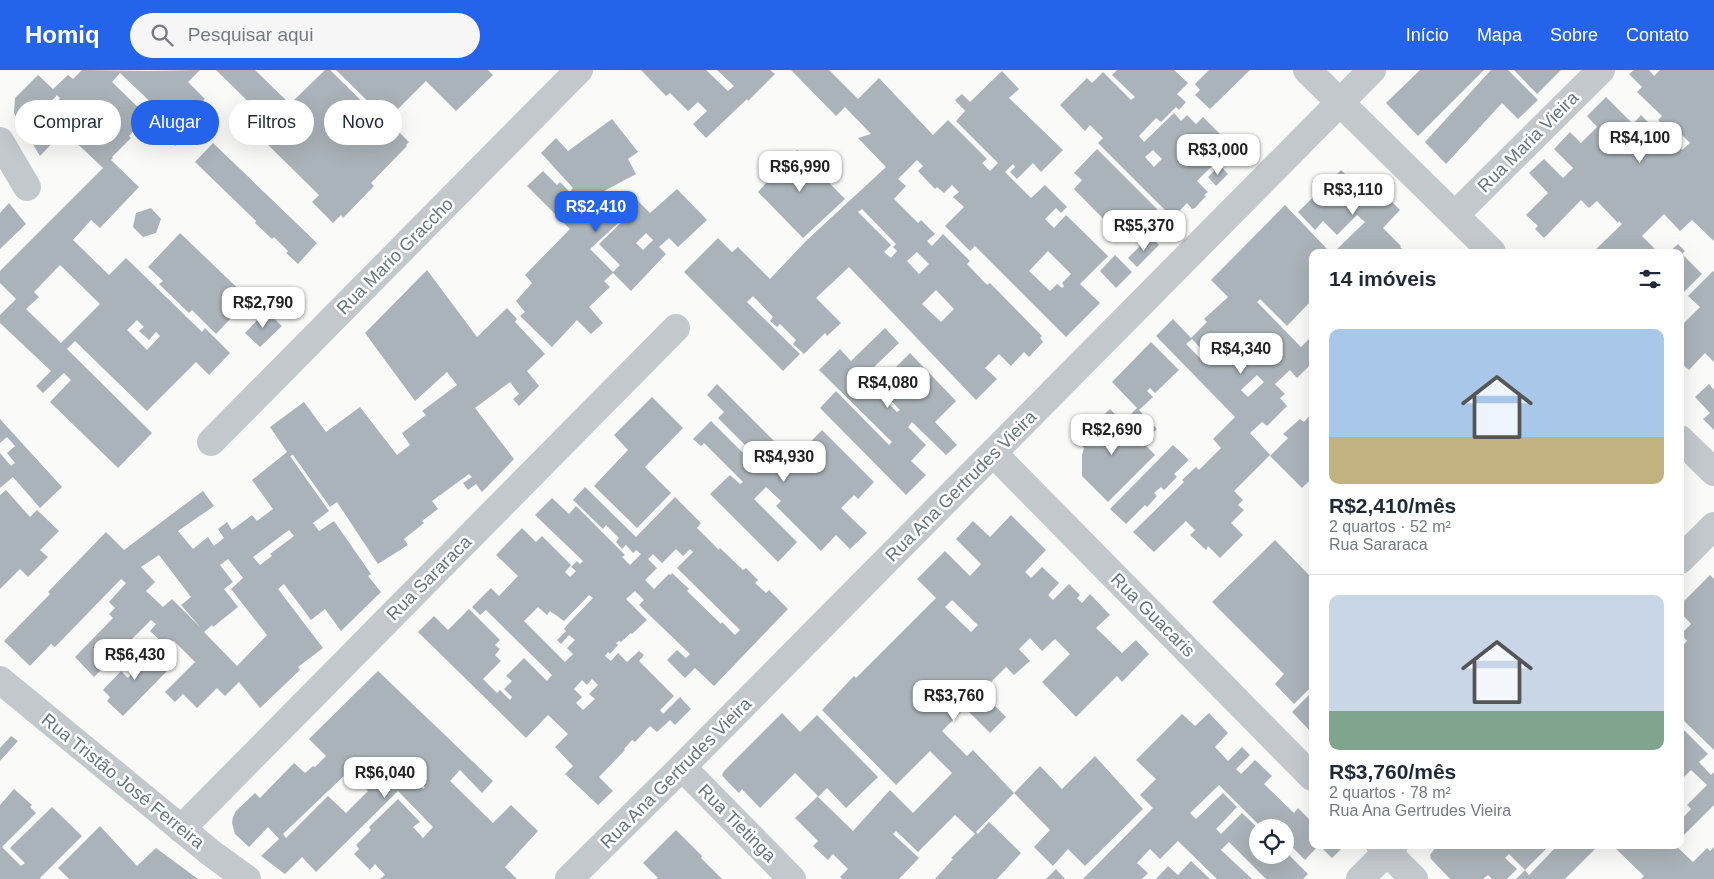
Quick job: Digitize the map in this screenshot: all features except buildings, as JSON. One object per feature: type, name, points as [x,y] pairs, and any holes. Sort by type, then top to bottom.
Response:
[{"type":"street","name":"Rua Mario Graccho","points":[[211,442],[579,70]]},
{"type":"street","points":[[1307,70],[1489,249]]},
{"type":"street","name":"Rua Ana Gertrudes Vieira","points":[[569,879],[1372,70]]},
{"type":"street","name":"Rua Maria Vieira","points":[[1455,215],[1601,70]]},
{"type":"street","points":[[0,140],[27,187]]},
{"type":"street","name":"Rua Sararaca","points":[[181,829],[676,328]]},
{"type":"street","points":[[1684,443],[1714,472]]},
{"type":"street","name":"Rua Guacaris","points":[[993,453],[1309,774]]},
{"type":"street","points":[[1684,556],[1714,526]]},
{"type":"street","name":"Rua Tristão José Ferreira","points":[[0,680],[181,829],[247,879]]},
{"type":"street","name":"Rua Tietinga","points":[[682,767],[792,879]]},
{"type":"street","points":[[1360,879],[1385,849]]},
{"type":"street","points":[[1389,849],[1414,879]]}]
